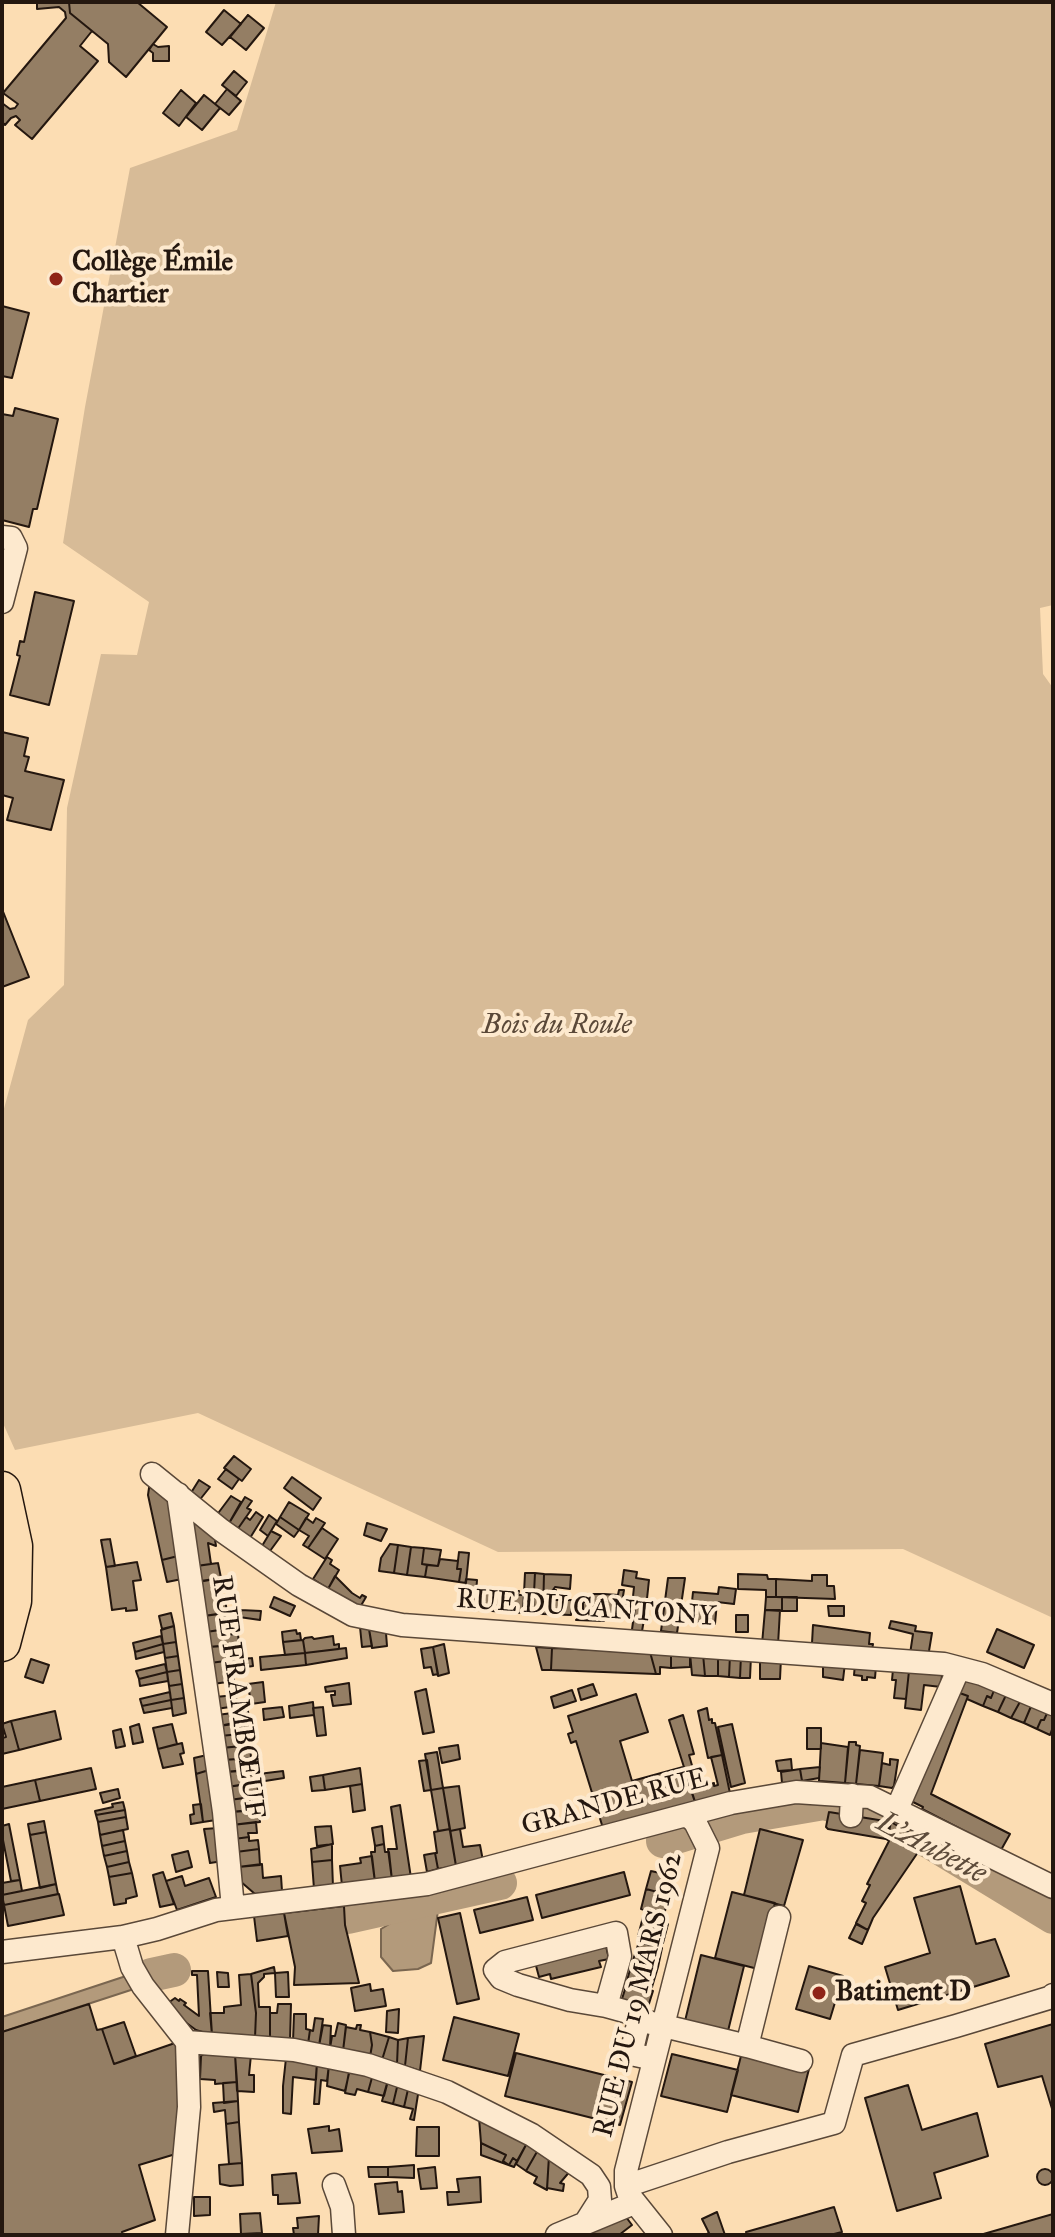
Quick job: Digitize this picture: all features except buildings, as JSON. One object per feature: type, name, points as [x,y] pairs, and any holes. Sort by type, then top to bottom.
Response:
[{"type":"main road","points":[[2,1490],[14,1546],[13,1601],[2,1643]]},
{"type":"street","points":[[2,537],[11,538],[16,548],[4,588]]},
{"type":"street","name":"RUE DU CANTONY","points":[[152,1474],[221,1530],[299,1585],[353,1615],[402,1625],[944,1664],[982,1674],[1053,1704]]},
{"type":"street","name":"RUE FRAMBŒUF","points":[[178,1494],[224,1812],[233,1908]]},
{"type":"street","points":[[897,1809],[959,1668]]},
{"type":"street","name":"GRANDE RUE","points":[[2,1952],[123,1937],[216,1910],[427,1884],[691,1818],[731,1803],[796,1792],[852,1806],[870,1797],[1053,1887]]},
{"type":"street","name":"RUE DU 19 MARS 1962","points":[[630,2194],[626,2171],[708,1848],[691,1818]]},
{"type":"street","points":[[747,2046],[779,1917]]},
{"type":"street","points":[[606,2006],[620,1956],[616,1933],[505,1962],[495,1970],[501,1978],[518,1985],[570,2000],[606,2006],[635,2014],[639,2020],[801,2061]]},
{"type":"street","points":[[123,1937],[126,1952],[140,1979],[187,2042],[189,2107],[177,2235]]},
{"type":"street","points":[[557,2235],[586,2222],[630,2194],[728,2152],[834,2123],[853,2055],[1053,1995]]},
{"type":"street","points":[[639,2020],[631,2054],[654,2059]]},
{"type":"street","points":[[187,2042],[294,2050],[368,2065],[447,2092],[532,2135],[591,2175],[599,2187],[600,2200],[586,2222]]},
{"type":"street","points":[[334,2185],[342,2207],[344,2235]]},
{"type":"street","points":[[630,2194],[661,2235]]},
{"type":"green space","name":"Bois du Roule","points":[[276,2],[1053,2],[1053,605],[1040,608],[1043,674],[1053,688],[1053,1618],[903,1549],[498,1552],[198,1413],[15,1450],[2,1421],[2,1116],[28,1020],[64,985],[67,808],[101,654],[137,655],[149,602],[63,543],[85,407],[130,168],[237,130]]},
{"type":"shaded area","points":[[438,1910],[431,1963],[418,1969],[393,1971],[381,1957],[381,1929],[396,1920]]},
{"type":"shaded area","points":[[126,1976],[137,1988],[2,2032],[2,2017]]},
{"type":"waterway","name":"L'Aubette","points":[[663,1841],[742,1817],[824,1803],[893,1822],[1053,1917]]},
{"type":"waterway","name":"L'Aubette","points":[[348,1917],[500,1883]]},
{"type":"waterway","name":"L'Aubette","points":[[151,1975],[174,1970]]},
{"type":"place","name":"Collège Émile Chartier","points":[[56,279]]},
{"type":"place","name":"Batiment D","points":[[819,1993]]}]
